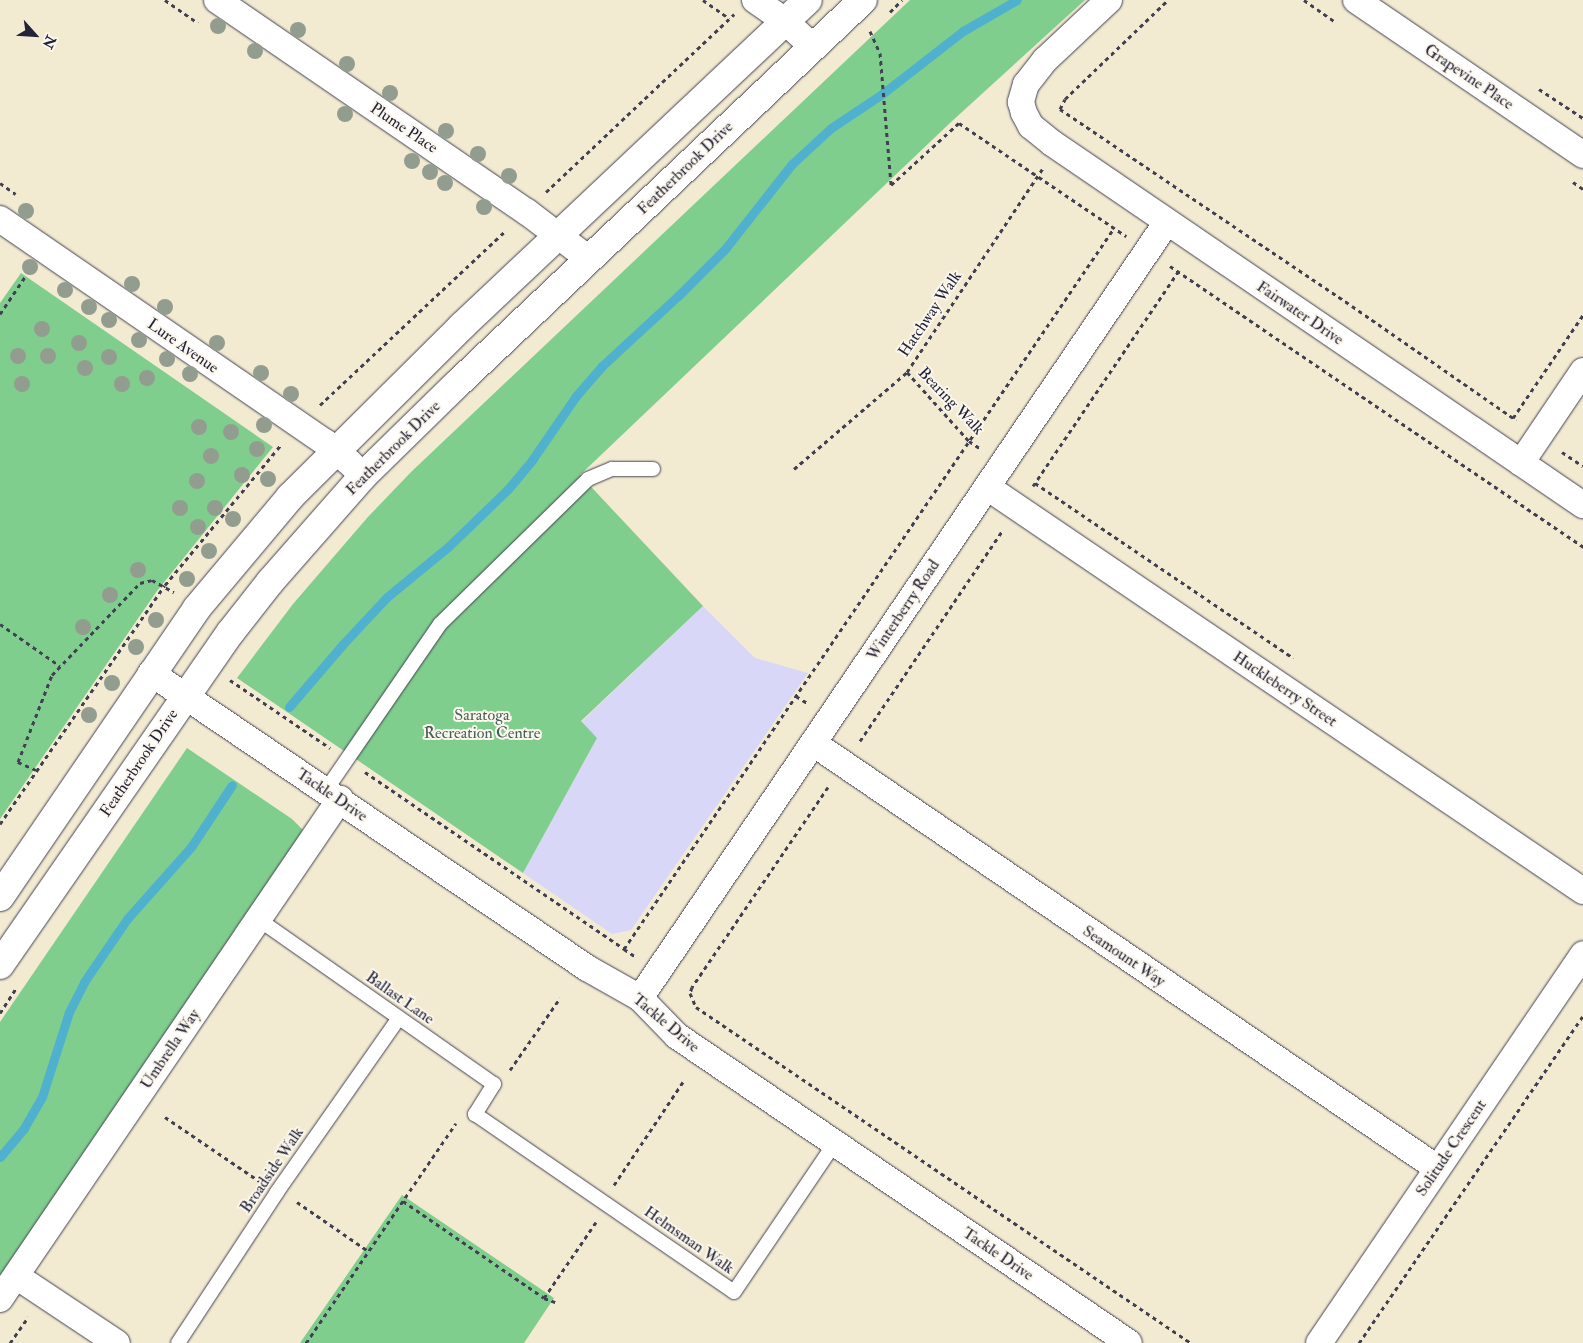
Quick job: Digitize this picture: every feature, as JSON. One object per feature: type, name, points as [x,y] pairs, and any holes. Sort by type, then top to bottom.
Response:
[{"type":"street","name":"Plume Place","points":[[218,0],[558,234],[589,259]]},
{"type":"street","points":[[755,0],[785,21],[813,47]]},
{"type":"street","points":[[0,897],[151,672],[197,608],[244,549],[335,450],[558,234],[808,0]]},
{"type":"street","name":"Featherbrook Drive","points":[[1,960],[185,695],[265,589],[362,476],[863,0]]},
{"type":"street","name":"Fairwater Drive","points":[[1109,0],[1033,74],[1022,94],[1021,102],[1024,113],[1032,126],[1049,141],[1583,505]]},
{"type":"street","name":"Grapevine Place","points":[[1356,0],[1583,155]]},
{"type":"street","name":"Lure Avenue","points":[[0,220],[335,450],[362,476]]},
{"type":"street","name":"Winterberry Road","points":[[640,998],[1147,250],[1168,222]]},
{"type":"street","points":[[1521,464],[1583,371]]},
{"type":"street","name":"Huckleberry Street","points":[[987,487],[1583,891]]},
{"type":"street","name":"Tackle Drive","points":[[151,672],[587,968],[640,998],[677,1036],[1129,1343]]},
{"type":"street","name":"Seamount Way","points":[[812,744],[1437,1168]]},
{"type":"street","name":"Umbrella Way","points":[[0,1299],[258,919],[333,795]]},
{"type":"street","name":"Solitude Crescent","points":[[1319,1343],[1583,954]]},
{"type":"street","points":[[16,1276],[117,1343]]},
{"type":"lane","points":[[333,795],[347,760],[440,624],[588,479],[612,468],[652,468]]},
{"type":"lane","name":"Ballast Lane","points":[[258,919],[494,1084]]},
{"type":"lane","name":"Broadside Walk","points":[[178,1343],[277,1192],[398,1018]]},
{"type":"lane","points":[[474,1114],[494,1084]]},
{"type":"lane","name":"Helmsman Walk","points":[[474,1114],[734,1292],[835,1143]]},
{"type":"path","points":[[703,0],[730,18]]},
{"type":"path","points":[[883,18],[902,0]]},
{"type":"path","points":[[1022,165],[1049,141],[1065,99],[1168,0]]},
{"type":"path","points":[[864,36],[876,25]]},
{"type":"path","points":[[870,31],[880,53],[891,185],[959,123],[1583,547]]},
{"type":"path","points":[[1060,109],[1352,306],[1583,466]]},
{"type":"path","name":"Hatchway Walk","points":[[794,469],[906,372],[1038,175],[1049,141]]},
{"type":"path","points":[[229,679],[624,949],[1114,228]]},
{"type":"path","points":[[0,314],[27,274]]},
{"type":"path","points":[[1513,418],[1583,315]]},
{"type":"path","name":"Bearing Walk","points":[[906,372],[969,441],[1003,463]]},
{"type":"path","points":[[36,770],[18,762],[52,675],[140,583],[146,580],[165,585],[197,608]]},
{"type":"path","points":[[0,624],[60,666]]},
{"type":"path","points":[[207,710],[234,672]]},
{"type":"path","points":[[0,1012],[21,982]]},
{"type":"path","points":[[494,1084],[509,1072],[560,998]]},
{"type":"path","points":[[1359,1343],[1583,1016]]},
{"type":"path","points":[[306,1343],[457,1121],[474,1114]]},
{"type":"path","points":[[403,1201],[544,1298],[555,1302]]},
{"type":"shaded area","points":[[703,606],[755,658],[808,673],[631,930],[612,934],[523,873],[597,738],[581,722]]},
{"type":"green space","name":"Saratoga Recreation Centre","points":[[910,0],[1085,0],[950,123],[580,475],[703,606],[581,721],[597,738],[523,873],[237,678],[293,604],[367,518],[411,472]]},
{"type":"green space","points":[[21,273],[273,447],[157,591],[0,819],[0,303]]},
{"type":"green space","points":[[187,748],[292,819],[303,830],[0,1276],[0,1022]]},
{"type":"green space","points":[[402,1195],[554,1298],[524,1343],[300,1343]]},
{"type":"waterway","points":[[289,707],[343,644],[387,597],[449,546],[508,489],[532,460],[576,396],[602,366],[679,295],[725,249],[792,164],[831,128],[882,94],[963,31],[1017,0]]},
{"type":"waterway","points":[[0,1157],[24,1128],[42,1097],[69,1012],[84,982],[127,919],[191,847],[232,785]]}]
